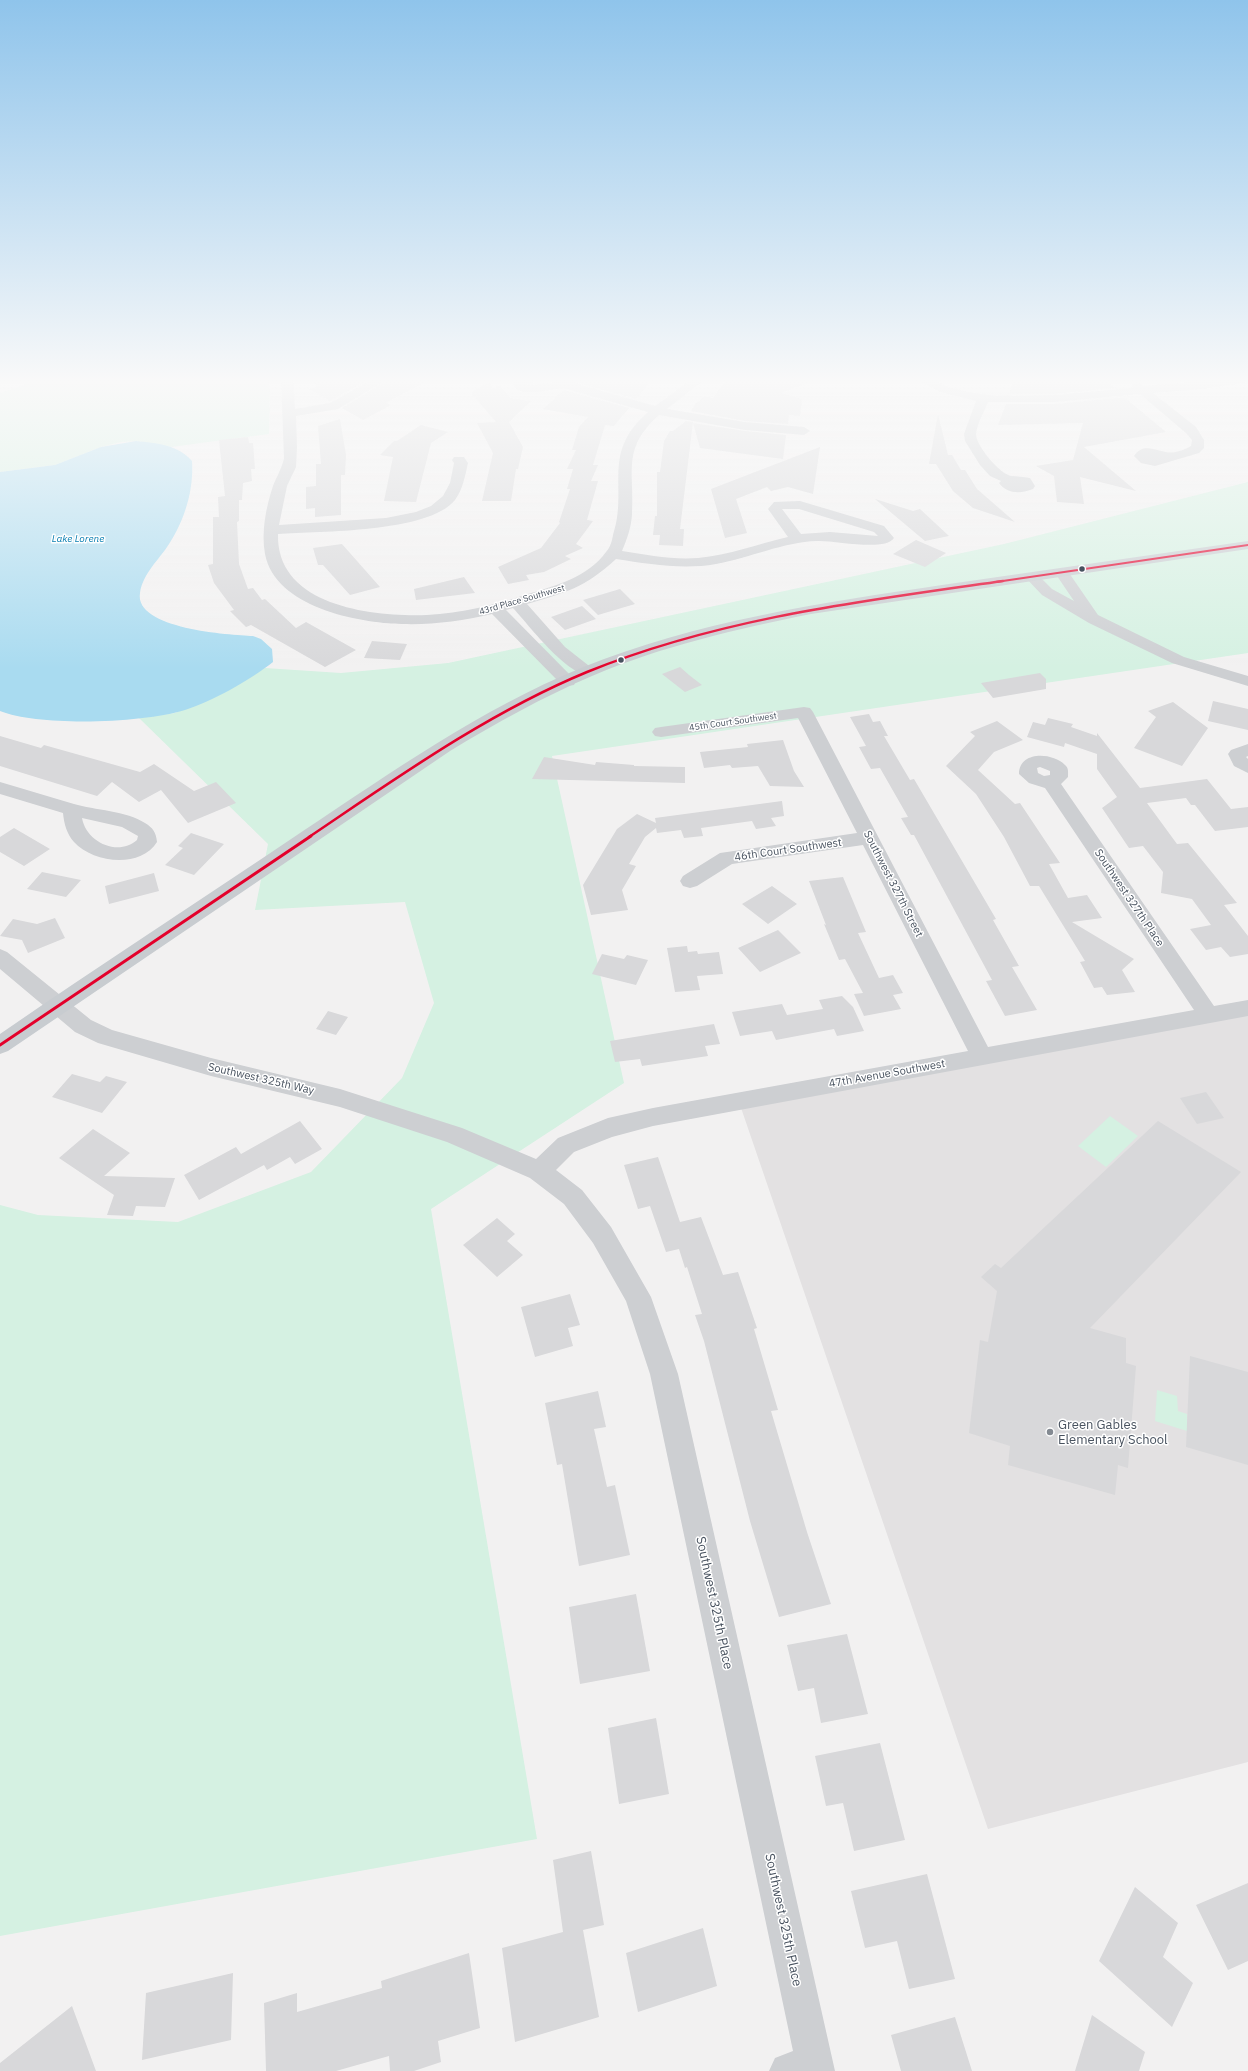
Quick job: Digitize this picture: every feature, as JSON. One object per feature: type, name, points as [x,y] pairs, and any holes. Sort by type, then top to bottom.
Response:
[{"type":"main road","points":[[0,1045],[58,1004],[400,775],[502,712],[587,672],[662,646],[742,623],[811,609],[1248,545]]},
{"type":"street","name":"43rd Place Southwest","points":[[285,476],[280,484],[272,530],[271,544],[277,567],[288,583],[309,599],[345,612],[381,620],[419,620],[456,617],[496,609],[566,587],[588,576],[613,554]]},
{"type":"street","points":[[272,530],[386,522],[419,516],[436,509],[449,498],[458,476]]},
{"type":"street","points":[[624,476],[625,514],[621,535],[613,554],[670,561],[699,562],[798,540],[830,536],[878,542],[886,538],[879,529],[800,505],[779,505],[775,509],[776,513],[785,521],[798,540]]},
{"type":"street","points":[[1001,476],[1009,480]]},
{"type":"street","points":[[1062,573],[1095,620]]},
{"type":"street","points":[[1032,577],[1047,592],[1095,620],[1178,660],[1248,681]]},
{"type":"street","points":[[517,603],[559,650],[587,672]]},
{"type":"street","points":[[496,609],[568,681]]},
{"type":"street","name":"45th Court Southwest","points":[[661,732],[804,712]]},
{"type":"street","name":"Southwest 327th Street","points":[[804,712],[982,1057]]},
{"type":"street","points":[[1248,749],[1240,751],[1237,754],[1239,761],[1248,767]]},
{"type":"street","name":"Southwest 327th Place","points":[[1050,782],[1208,1014]]},
{"type":"street","points":[[0,788],[72,810]]},
{"type":"street","name":"46th Court Southwest","points":[[690,881],[727,858],[869,838]]},
{"type":"street","name":"Southwest 325th Way","points":[[0,957],[83,1026],[106,1037],[211,1068],[340,1098],[454,1135],[539,1171]]},
{"type":"street","name":"47th Avenue Southwest","points":[[539,1171],[566,1145],[608,1128],[653,1117],[1208,1014],[1248,1008]]},
{"type":"street","name":"Southwest 325th Place","points":[[539,1171],[573,1197],[602,1235],[638,1297],[664,1374],[806,2069]]},
{"type":"shaded area","name":"Green Gables Elementary School","points":[[1248,1008],[1248,1762],[988,1829],[739,1102]]},
{"type":"green space","points":[[1248,482],[1248,653],[552,756],[624,1083],[431,1209],[537,1839],[0,1936],[0,1205],[38,1215],[178,1222],[311,1172],[402,1078],[434,1003],[405,902],[255,910],[268,844],[139,718],[175,713],[220,693],[265,668],[341,673],[448,663],[1004,544]]},
{"type":"green space","points":[[1110,1116],[1138,1136],[1106,1167],[1078,1146]]},
{"type":"green space","points":[[1157,1390],[1177,1396],[1178,1411],[1187,1414],[1187,1431],[1155,1421]]},
{"type":"water","name":"Lake Lorene","points":[[0,476],[192,476],[190,493],[180,525],[165,550],[144,579],[140,593],[142,605],[152,615],[186,628],[225,634],[253,636],[261,639],[272,649],[273,662],[254,676],[219,696],[185,710],[167,714],[119,720],[65,721],[18,716],[0,711]]},
{"type":"building","points":[[223,476],[252,476],[252,481],[243,483],[242,500],[239,500],[239,521],[237,522],[239,564],[248,589],[253,588],[262,600],[265,599],[296,628],[306,622],[356,650],[325,667],[251,625],[246,627],[230,611],[234,610],[214,583],[208,565],[213,564],[213,517],[219,517],[218,497],[225,496]]},
{"type":"building","points":[[316,476],[341,476],[341,515],[315,517],[315,508],[306,509],[306,487],[316,486]]},
{"type":"building","points":[[389,476],[423,476],[416,502],[384,501]]},
{"type":"building","points":[[488,476],[515,476],[511,501],[482,501]]},
{"type":"building","points":[[571,476],[593,476],[591,481],[598,481],[587,520],[593,521],[576,544],[583,548],[565,556],[571,559],[544,572],[526,575],[529,580],[508,584],[498,567],[541,548],[560,523],[559,522],[570,489],[567,489]]},
{"type":"building","points":[[657,476],[686,476],[680,529],[684,529],[683,546],[659,545],[660,535],[653,535],[655,516],[657,516]]},
{"type":"building","points":[[746,476],[816,476],[813,494],[788,487],[771,491],[767,487],[736,499],[747,533],[725,538],[711,489]]},
{"type":"building","points":[[943,476],[969,476],[977,489],[1015,522],[973,508],[953,491]]},
{"type":"building","points":[[1054,476],[1118,476],[1136,491],[1080,477],[1084,504],[1057,502]]},
{"type":"building","points":[[875,499],[913,511],[920,509],[949,536],[925,541]]},
{"type":"building","points":[[916,540],[946,553],[925,567],[893,554]]},
{"type":"building","points":[[342,544],[380,587],[350,595],[323,565],[318,565],[313,548]]},
{"type":"building","points":[[464,577],[475,593],[416,600],[414,589]]},
{"type":"building","points":[[620,589],[635,604],[598,615],[583,600]]},
{"type":"building","points":[[582,606],[596,619],[565,630],[551,617]]},
{"type":"building","points":[[372,641],[407,644],[400,660],[364,658]]},
{"type":"building","points":[[680,667],[702,685],[685,692],[662,674]]},
{"type":"building","points":[[1040,673],[1046,679],[1046,689],[993,698],[981,683]]},
{"type":"building","points":[[1213,701],[1248,709],[1248,730],[1208,721]]},
{"type":"building","points":[[1173,702],[1208,728],[1182,766],[1134,748],[1156,717],[1148,711]]},
{"type":"building","points":[[869,714],[873,722],[880,721],[888,736],[884,736],[910,780],[914,779],[996,919],[993,920],[1019,966],[1012,967],[1037,1010],[1005,1016],[986,981],[992,980],[914,835],[911,835],[901,818],[908,817],[880,768],[871,769],[859,747],[866,746],[850,717]]},
{"type":"building","points":[[1048,718],[1073,724],[1071,727],[1097,736],[1097,733],[1140,788],[1207,779],[1231,809],[1248,807],[1248,827],[1215,831],[1195,805],[1191,805],[1186,798],[1147,803],[1177,844],[1188,843],[1237,903],[1224,905],[1248,936],[1248,954],[1230,957],[1221,947],[1206,950],[1190,929],[1211,925],[1192,899],[1161,893],[1163,872],[1143,846],[1129,848],[1102,808],[1117,797],[1097,769],[1097,754],[1065,743],[1064,747],[1027,737],[1033,722],[1045,725]]},
{"type":"building","points":[[997,721],[1023,740],[994,752],[978,770],[1015,804],[1020,803],[1060,863],[1049,864],[1068,898],[1087,895],[1102,918],[1072,922],[1134,959],[1122,970],[1135,992],[1107,995],[1102,987],[1094,988],[1080,962],[1085,961],[1039,886],[1030,886],[1004,837],[976,794],[946,766],[975,736],[970,732]]},
{"type":"building","points":[[0,736],[41,748],[44,745],[140,772],[154,764],[194,791],[216,782],[236,803],[188,823],[161,790],[139,802],[112,782],[97,796],[0,766]]},
{"type":"building","points":[[783,740],[794,771],[804,787],[770,786],[758,766],[732,768],[730,765],[704,768],[700,752],[748,747],[747,744]]},
{"type":"building","points":[[544,757],[595,765],[596,762],[634,766],[685,767],[685,783],[532,779]]},
{"type":"building","points":[[782,801],[784,816],[771,818],[776,826],[756,829],[752,821],[701,828],[703,836],[684,838],[681,830],[657,833],[656,828],[645,837],[629,864],[636,866],[622,890],[628,910],[591,915],[583,885],[617,829],[637,814],[656,823],[655,818]]},
{"type":"building","points":[[14,828],[50,849],[24,866],[0,852],[0,837]]},
{"type":"building","points":[[191,833],[224,844],[194,875],[165,865],[183,848],[178,846]]},
{"type":"building","points":[[42,872],[81,880],[66,897],[27,889]]},
{"type":"building","points":[[154,873],[159,891],[109,904],[105,886]]},
{"type":"building","points":[[843,877],[866,932],[858,933],[879,978],[893,975],[903,993],[893,995],[901,1009],[864,1016],[854,994],[863,993],[845,959],[839,960],[824,924],[826,925],[809,881]]},
{"type":"building","points":[[772,886],[797,904],[768,924],[742,904]]},
{"type":"building","points":[[55,918],[65,938],[28,953],[22,940],[0,936],[13,919],[37,924]]},
{"type":"building","points":[[778,930],[801,953],[760,972],[738,948]]},
{"type":"building","points":[[687,946],[688,952],[697,951],[698,954],[719,952],[723,974],[697,976],[700,990],[675,992],[667,948]]},
{"type":"building","points":[[602,954],[624,959],[627,955],[648,960],[636,985],[592,974]]},
{"type":"building","points":[[842,996],[853,1007],[864,1031],[837,1036],[834,1029],[776,1040],[772,1031],[740,1036],[732,1012],[782,1004],[787,1015],[823,1009],[819,1000]]},
{"type":"building","points":[[328,1011],[348,1017],[336,1035],[316,1029]]},
{"type":"building","points":[[714,1024],[720,1044],[705,1046],[708,1056],[642,1066],[640,1059],[615,1062],[610,1041]]},
{"type":"building","points":[[72,1074],[100,1082],[106,1076],[127,1082],[102,1113],[52,1097]]},
{"type":"building","points":[[1206,1092],[1224,1118],[1197,1124],[1180,1098]]},
{"type":"building","points":[[300,1121],[322,1149],[295,1164],[290,1157],[267,1170],[264,1165],[199,1200],[184,1175],[236,1147],[241,1154]]},
{"type":"building","points":[[1158,1121],[1241,1172],[1090,1328],[1126,1338],[1126,1363],[1136,1366],[1128,1468],[1118,1465],[1115,1495],[1008,1465],[1010,1446],[969,1433],[980,1340],[988,1342],[997,1291],[981,1277],[995,1264],[1001,1268]]},
{"type":"building","points":[[93,1129],[130,1153],[104,1176],[175,1178],[165,1207],[136,1206],[133,1216],[107,1215],[114,1195],[59,1158]]},
{"type":"building","points":[[658,1157],[680,1222],[701,1217],[723,1275],[738,1272],[757,1328],[754,1329],[778,1410],[771,1411],[807,1532],[831,1604],[779,1617],[750,1521],[704,1341],[695,1315],[702,1314],[687,1267],[685,1268],[679,1249],[666,1252],[650,1206],[638,1209],[624,1165]]},
{"type":"building","points":[[497,1218],[515,1234],[507,1241],[523,1255],[497,1277],[463,1245]]},
{"type":"building","points":[[570,1294],[580,1325],[568,1328],[573,1346],[535,1357],[521,1307]]},
{"type":"building","points":[[1190,1356],[1248,1372],[1248,1465],[1186,1447]]},
{"type":"building","points":[[598,1391],[606,1427],[594,1429],[607,1487],[615,1485],[630,1555],[579,1566],[562,1464],[557,1465],[545,1403]]},
{"type":"building","points":[[636,1594],[650,1671],[580,1684],[569,1607]]},
{"type":"building","points":[[847,1634],[868,1714],[821,1723],[814,1688],[798,1691],[787,1645]]},
{"type":"building","points":[[656,1718],[669,1794],[619,1804],[608,1728]]},
{"type":"building","points":[[880,1743],[905,1840],[854,1851],[843,1803],[826,1806],[815,1756]]},
{"type":"building","points":[[591,1851],[604,1925],[583,1930],[599,2017],[515,2042],[502,1948],[563,1932],[553,1860]]},
{"type":"building","points":[[927,1874],[955,1979],[909,1989],[897,1941],[865,1948],[851,1891]]},
{"type":"building","points":[[1248,1883],[1248,1961],[1228,1970],[1196,1905]]},
{"type":"building","points":[[1135,1887],[1178,1923],[1163,1957],[1193,1983],[1172,2027],[1099,1961]]},
{"type":"building","points":[[703,1928],[717,1986],[638,2012],[626,1953]]},
{"type":"building","points":[[469,1953],[480,2028],[438,2041],[441,2062],[414,2071],[390,2071],[389,2056],[336,2071],[266,2071],[264,2003],[297,1993],[297,2012],[382,1988],[381,1981]]},
{"type":"building","points":[[233,1973],[231,2040],[142,2060],[146,1993]]},
{"type":"building","points":[[72,2006],[96,2071],[0,2071],[0,2063]]},
{"type":"building","points":[[1092,2015],[1145,2052],[1139,2071],[1075,2071]]},
{"type":"building","points":[[955,2017],[972,2071],[901,2071],[891,2035]]},
{"type":"transit line","points":[[0,1045],[410,769],[514,706],[587,672],[642,652],[698,635],[811,609],[1248,545]]},
{"type":"place","name":"Green Gables Elementary School","points":[[1050,1432]]}]
